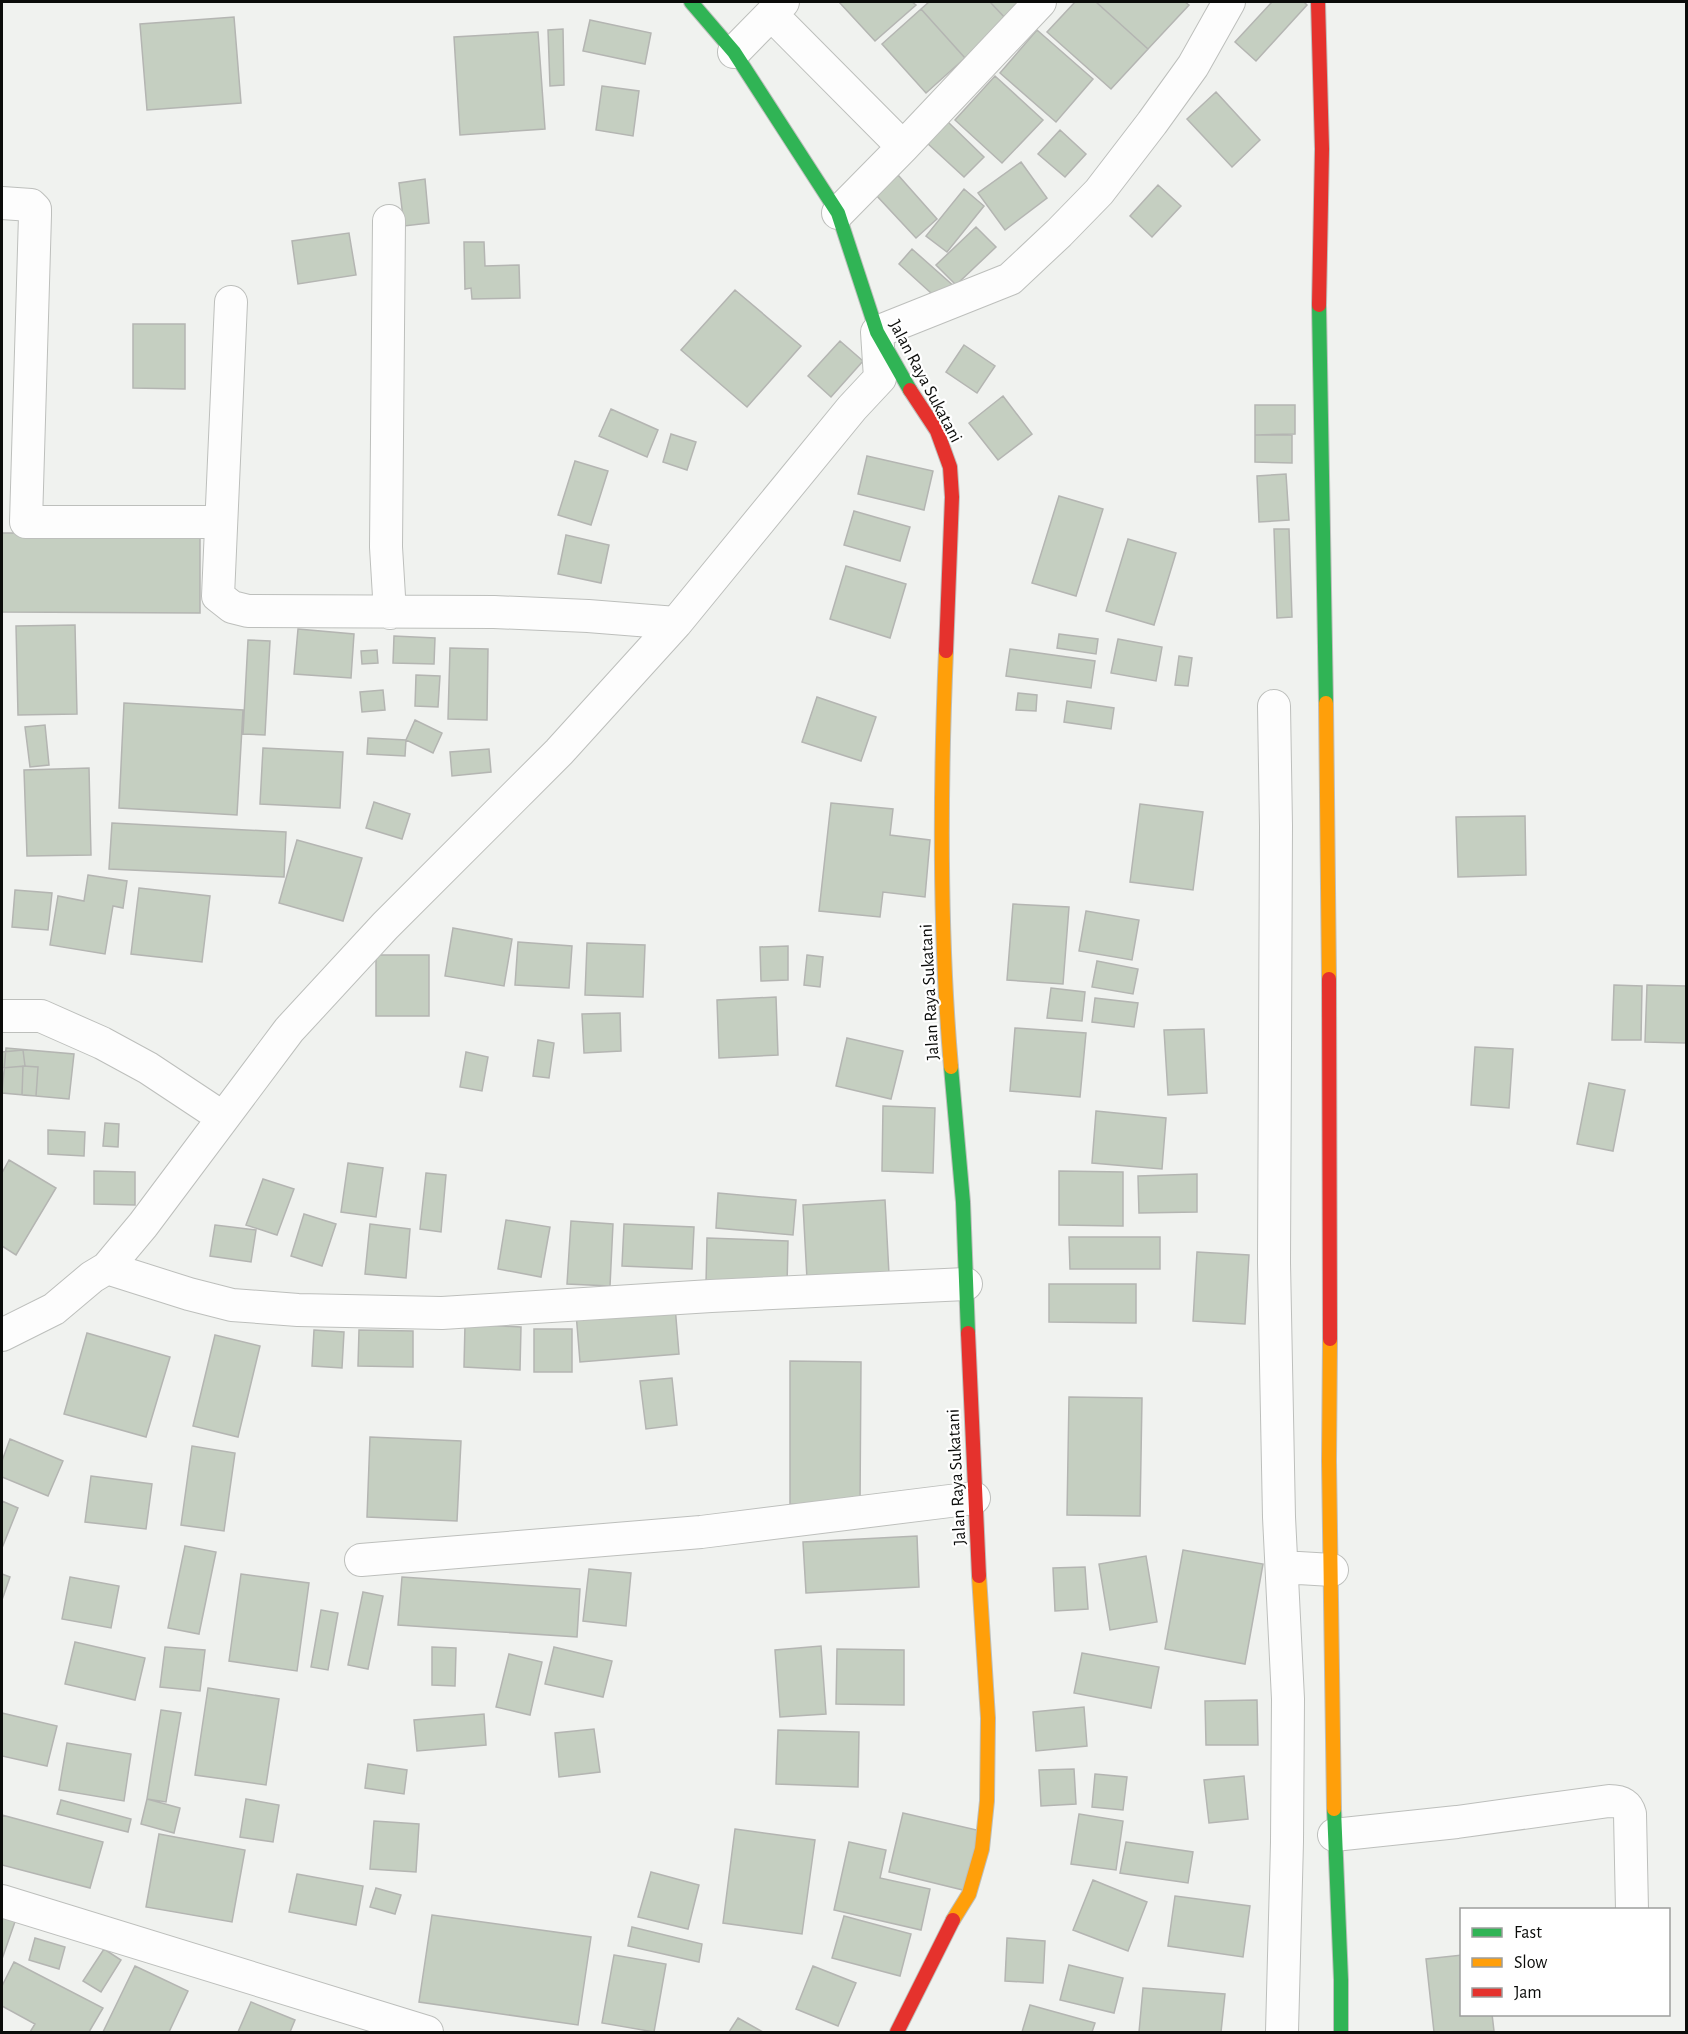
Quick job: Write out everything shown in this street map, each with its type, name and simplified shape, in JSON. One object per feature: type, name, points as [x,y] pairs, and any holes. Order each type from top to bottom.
[{"type":"street","name":"Jalan Raya Sukatani","points":[[691,2],[734,52],[838,213],[877,332],[937,431],[950,467],[952,497],[943,719],[942,900],[949,1040],[963,1202],[974,1498],[988,1718],[987,1801],[982,1849],[969,1894],[953,1920],[897,2032]]},
{"type":"street","points":[[838,213],[1040,2]]},
{"type":"street","points":[[2,1335],[54,1310],[92,1277],[107,1268],[143,1225],[289,1030],[385,926],[559,752],[676,623],[852,408],[880,378],[877,332],[1010,279],[1099,192],[1193,66],[1229,2]]},
{"type":"street","points":[[1318,2],[1322,149],[1319,290],[1328,793],[1329,1461],[1334,1835],[1341,2032]]},
{"type":"street","points":[[734,52],[777,8],[903,147]]},
{"type":"street","points":[[2,203],[31,205],[35,209],[14,522],[221,522]]},
{"type":"street","points":[[389,221],[386,548],[390,613]]},
{"type":"street","points":[[231,302],[218,596],[232,606],[248,611],[494,612],[676,623]]},
{"type":"street","points":[[1274,706],[1276,826],[1274,1263],[1288,1699],[1282,2032]]},
{"type":"street","points":[[2,1016],[41,1016],[102,1043],[148,1068],[222,1117]]},
{"type":"street","points":[[107,1268],[232,1305],[298,1310],[430,1313],[966,1284]]},
{"type":"street","points":[[361,1560],[700,1532],[974,1498]]},
{"type":"street","points":[[1282,1567],[1332,1570]]},
{"type":"street","points":[[1334,1835],[1617,1801],[1628,1807],[1630,1814],[1632,1908]]},
{"type":"street","points":[[2,1900],[428,2032]]},
{"type":"building","points":[[839,2],[912,2],[916,5],[875,41]]},
{"type":"building","points":[[929,2],[990,2],[1007,20],[965,58],[921,9]]},
{"type":"building","points":[[990,2],[1028,2],[1007,20]]},
{"type":"building","points":[[1075,2],[1096,2],[1148,49],[1111,89],[1047,32]]},
{"type":"building","points":[[1096,2],[1185,2],[1189,5],[1148,49]]},
{"type":"building","points":[[1272,2],[1304,2],[1307,5],[1256,61],[1235,42]]},
{"type":"building","points":[[921,9],[965,58],[926,93],[882,44]]},
{"type":"building","points":[[234,17],[241,103],[147,110],[140,24]]},
{"type":"building","points":[[590,20],[651,33],[645,64],[583,51]]},
{"type":"building","points":[[563,29],[564,85],[550,86],[548,30]]},
{"type":"building","points":[[1037,30],[1093,79],[1056,122],[1000,73]]},
{"type":"building","points":[[538,32],[545,129],[460,135],[454,37]]},
{"type":"building","points":[[995,76],[1043,120],[1002,163],[955,120]]},
{"type":"building","points":[[602,86],[639,91],[633,136],[596,130]]},
{"type":"building","points":[[1216,92],[1260,140],[1232,167],[1187,119]]},
{"type":"building","points":[[947,121],[984,157],[964,177],[926,142]]},
{"type":"building","points":[[1060,130],[1086,154],[1065,177],[1038,154]]},
{"type":"building","points":[[1021,162],[1047,198],[1005,230],[978,193]]},
{"type":"building","points":[[898,175],[937,219],[916,238],[876,195]]},
{"type":"building","points":[[425,179],[429,223],[404,226],[399,183]]},
{"type":"building","points":[[1158,185],[1181,206],[1152,237],[1130,216]]},
{"type":"building","points":[[964,189],[984,206],[947,252],[926,236]]},
{"type":"building","points":[[976,227],[996,247],[956,285],[936,265]]},
{"type":"building","points":[[349,233],[356,275],[298,284],[292,241]]},
{"type":"building","points":[[464,242],[484,242],[485,266],[519,265],[520,298],[472,299],[471,288],[465,289]]},
{"type":"building","points":[[912,249],[956,288],[942,303],[899,264]]},
{"type":"building","points":[[735,290],[801,346],[747,407],[681,350]]},
{"type":"building","points":[[133,324],[185,324],[185,389],[133,388]]},
{"type":"building","points":[[840,341],[863,361],[831,397],[808,376]]},
{"type":"building","points":[[964,345],[995,366],[977,393],[946,372]]},
{"type":"building","points":[[1003,396],[1032,434],[998,460],[969,423]]},
{"type":"building","points":[[1255,405],[1295,405],[1295,434],[1255,435]]},
{"type":"building","points":[[611,409],[658,430],[647,457],[599,436]]},
{"type":"building","points":[[671,434],[696,442],[687,470],[663,462]]},
{"type":"building","points":[[1255,435],[1292,435],[1292,463],[1255,462]]},
{"type":"building","points":[[867,456],[933,471],[924,510],[858,494]]},
{"type":"building","points":[[575,461],[608,471],[591,525],[558,515]]},
{"type":"building","points":[[1286,474],[1289,520],[1259,522],[1257,476]]},
{"type":"building","points":[[1059,496],[1103,509],[1076,596],[1032,583]]},
{"type":"building","points":[[854,511],[910,527],[900,561],[844,545]]},
{"type":"building","points":[[1274,529],[1289,529],[1292,617],[1277,618]]},
{"type":"building","points":[[2,533],[200,533],[200,613],[2,612]]},
{"type":"building","points":[[566,535],[609,545],[601,583],[558,574]]},
{"type":"building","points":[[1128,539],[1176,553],[1154,625],[1106,611]]},
{"type":"building","points":[[846,566],[906,584],[890,638],[830,619]]},
{"type":"building","points":[[75,625],[77,714],[18,715],[16,626]]},
{"type":"building","points":[[298,629],[354,634],[351,678],[294,674]]},
{"type":"building","points":[[1059,634],[1098,639],[1096,654],[1057,648]]},
{"type":"building","points":[[394,636],[435,638],[434,664],[393,663]]},
{"type":"building","points":[[1118,639],[1162,647],[1156,681],[1111,673]]},
{"type":"building","points":[[248,640],[270,641],[265,735],[243,734]]},
{"type":"building","points":[[450,648],[488,649],[487,720],[448,719]]},
{"type":"building","points":[[1010,649],[1095,661],[1091,688],[1006,676]]},
{"type":"building","points":[[377,650],[378,663],[362,664],[361,651]]},
{"type":"building","points":[[1179,656],[1192,658],[1188,686],[1175,685]]},
{"type":"building","points":[[416,675],[440,676],[438,707],[415,706]]},
{"type":"building","points":[[383,690],[385,710],[362,712],[360,692]]},
{"type":"building","points":[[1018,693],[1037,695],[1036,711],[1016,710]]},
{"type":"building","points":[[817,697],[876,717],[861,761],[802,742]]},
{"type":"building","points":[[1067,701],[1114,708],[1111,729],[1064,722]]},
{"type":"building","points":[[124,703],[243,710],[237,815],[119,808]]},
{"type":"building","points":[[415,720],[442,733],[433,753],[406,740]]},
{"type":"building","points":[[45,725],[49,765],[30,767],[25,727]]},
{"type":"building","points":[[368,738],[406,740],[405,756],[367,754]]},
{"type":"building","points":[[263,748],[343,752],[340,808],[260,804]]},
{"type":"building","points":[[489,749],[491,772],[452,776],[450,752]]},
{"type":"building","points":[[89,768],[91,855],[27,856],[24,770]]},
{"type":"building","points":[[374,802],[410,814],[402,839],[366,828]]},
{"type":"building","points":[[831,803],[893,809],[890,835],[930,840],[925,897],[883,892],[880,917],[819,911]]},
{"type":"building","points":[[1140,804],[1203,812],[1193,890],[1130,882]]},
{"type":"building","points":[[1525,816],[1526,875],[1458,877],[1456,817]]},
{"type":"building","points":[[112,823],[286,832],[284,877],[109,869]]},
{"type":"building","points":[[297,840],[362,858],[343,921],[279,903]]},
{"type":"building","points":[[88,875],[127,881],[123,908],[113,906],[105,954],[50,945],[58,896],[84,901]]},
{"type":"building","points":[[139,888],[210,896],[202,962],[131,954]]},
{"type":"building","points":[[15,890],[52,893],[48,930],[12,927]]},
{"type":"building","points":[[1013,904],[1069,907],[1063,984],[1007,980]]},
{"type":"building","points":[[1086,911],[1139,920],[1132,960],[1079,951]]},
{"type":"building","points":[[453,928],[512,939],[504,986],[445,976]]},
{"type":"building","points":[[518,942],[572,946],[569,988],[515,985]]},
{"type":"building","points":[[587,943],[645,945],[643,997],[585,995]]},
{"type":"building","points":[[788,946],[788,980],[761,981],[760,947]]},
{"type":"building","points":[[376,955],[429,955],[429,1016],[376,1016]]},
{"type":"building","points":[[807,955],[823,957],[820,987],[804,985]]},
{"type":"building","points":[[1097,961],[1138,969],[1133,994],[1092,987]]},
{"type":"building","points":[[1614,985],[1642,986],[1641,1040],[1612,1040]]},
{"type":"building","points":[[1647,985],[1686,986],[1686,1043],[1645,1042]]},
{"type":"building","points":[[1051,988],[1085,992],[1082,1021],[1047,1018]]},
{"type":"building","points":[[776,997],[778,1055],[719,1058],[717,1000]]},
{"type":"building","points":[[1095,998],[1138,1003],[1134,1027],[1092,1022]]},
{"type":"building","points":[[620,1013],[621,1051],[584,1053],[582,1014]]},
{"type":"building","points":[[1015,1028],[1086,1033],[1080,1097],[1010,1091]]},
{"type":"building","points":[[1204,1029],[1207,1093],[1168,1095],[1164,1030]]},
{"type":"building","points":[[847,1038],[903,1051],[891,1099],[836,1086]]},
{"type":"building","points":[[538,1040],[554,1043],[549,1078],[533,1076]]},
{"type":"building","points":[[1475,1047],[1513,1049],[1509,1108],[1471,1105]]},
{"type":"building","points":[[6,1048],[74,1054],[69,1099],[2,1093]]},
{"type":"building","points":[[23,1050],[25,1066],[2,1068],[2,1052]]},
{"type":"building","points":[[466,1052],[488,1057],[482,1091],[460,1087]]},
{"type":"building","points":[[23,1066],[38,1067],[36,1096],[22,1095]]},
{"type":"building","points":[[1589,1083],[1625,1090],[1613,1151],[1577,1144]]},
{"type":"building","points":[[883,1106],[935,1108],[933,1173],[882,1171]]},
{"type":"building","points":[[1096,1111],[1166,1118],[1162,1169],[1092,1163]]},
{"type":"building","points":[[105,1123],[119,1124],[118,1147],[103,1146]]},
{"type":"building","points":[[48,1130],[85,1132],[84,1156],[48,1154]]},
{"type":"building","points":[[9,1160],[56,1188],[16,1255],[2,1246],[2,1173]]},
{"type":"building","points":[[348,1163],[383,1168],[376,1217],[341,1212]]},
{"type":"building","points":[[94,1171],[135,1172],[135,1205],[94,1204]]},
{"type":"building","points":[[1059,1171],[1123,1172],[1123,1226],[1059,1225]]},
{"type":"building","points":[[426,1173],[446,1175],[441,1232],[420,1229]]},
{"type":"building","points":[[1197,1174],[1197,1212],[1139,1213],[1138,1176]]},
{"type":"building","points":[[263,1179],[294,1189],[277,1235],[246,1225]]},
{"type":"building","points":[[718,1193],[796,1200],[793,1235],[716,1228]]},
{"type":"building","points":[[885,1200],[889,1274],[807,1279],[803,1205]]},
{"type":"building","points":[[304,1214],[336,1224],[322,1266],[291,1256]]},
{"type":"building","points":[[506,1220],[550,1227],[541,1277],[498,1269]]},
{"type":"building","points":[[571,1221],[613,1224],[610,1286],[567,1284]]},
{"type":"building","points":[[370,1224],[410,1229],[406,1278],[365,1274]]},
{"type":"building","points":[[624,1224],[694,1227],[692,1269],[622,1266]]},
{"type":"building","points":[[215,1225],[256,1230],[251,1262],[210,1256]]},
{"type":"building","points":[[1069,1237],[1160,1237],[1160,1269],[1070,1269]]},
{"type":"building","points":[[707,1238],[788,1241],[787,1286],[706,1284]]},
{"type":"building","points":[[1197,1252],[1249,1255],[1245,1324],[1193,1321]]},
{"type":"building","points":[[1049,1284],[1136,1284],[1136,1323],[1049,1322]]},
{"type":"building","points":[[675,1306],[679,1354],[580,1362],[576,1313]]},
{"type":"building","points":[[465,1324],[521,1327],[520,1370],[464,1367]]},
{"type":"building","points":[[534,1329],[572,1329],[572,1372],[534,1372]]},
{"type":"building","points":[[314,1330],[344,1332],[342,1368],[312,1366]]},
{"type":"building","points":[[359,1330],[413,1331],[413,1367],[358,1366]]},
{"type":"building","points":[[87,1333],[170,1357],[146,1437],[64,1414]]},
{"type":"building","points":[[215,1335],[260,1346],[238,1437],[193,1426]]},
{"type":"building","points":[[790,1361],[861,1362],[860,1505],[790,1504]]},
{"type":"building","points":[[672,1378],[677,1425],[646,1429],[640,1381]]},
{"type":"building","points":[[1069,1397],[1142,1398],[1140,1516],[1067,1515]]},
{"type":"building","points":[[370,1437],[461,1441],[457,1521],[367,1517]]},
{"type":"building","points":[[10,1439],[63,1461],[48,1496],[2,1477],[2,1461]]},
{"type":"building","points":[[192,1446],[235,1453],[224,1531],[181,1525]]},
{"type":"building","points":[[91,1476],[152,1484],[146,1529],[85,1522]]},
{"type":"building","points":[[2,1501],[18,1508],[2,1548]]},
{"type":"building","points":[[917,1536],[919,1587],[806,1593],[803,1542]]},
{"type":"building","points":[[185,1546],[216,1552],[199,1634],[168,1628]]},
{"type":"building","points":[[1183,1550],[1263,1564],[1245,1664],[1165,1649]]},
{"type":"building","points":[[1146,1556],[1157,1622],[1110,1630],[1099,1564]]},
{"type":"building","points":[[1085,1567],[1088,1609],[1055,1611],[1053,1568]]},
{"type":"building","points":[[589,1569],[631,1573],[626,1626],[583,1621]]},
{"type":"building","points":[[2,1574],[10,1577],[2,1600]]},
{"type":"building","points":[[241,1574],[309,1583],[297,1671],[229,1661]]},
{"type":"building","points":[[70,1577],[119,1586],[111,1628],[62,1619]]},
{"type":"building","points":[[402,1577],[580,1589],[577,1637],[398,1625]]},
{"type":"building","points":[[363,1592],[383,1596],[368,1669],[348,1665]]},
{"type":"building","points":[[321,1610],[338,1613],[328,1670],[311,1667]]},
{"type":"building","points":[[75,1642],[145,1658],[135,1700],[65,1684]]},
{"type":"building","points":[[821,1646],[826,1714],[780,1717],[775,1650]]},
{"type":"building","points":[[165,1647],[205,1650],[200,1691],[160,1687]]},
{"type":"building","points":[[432,1647],[456,1648],[455,1686],[432,1685]]},
{"type":"building","points":[[554,1647],[612,1661],[603,1697],[545,1684]]},
{"type":"building","points":[[837,1649],[904,1650],[904,1705],[836,1704]]},
{"type":"building","points":[[1082,1653],[1159,1667],[1151,1708],[1074,1693]]},
{"type":"building","points":[[509,1654],[542,1662],[530,1715],[496,1707]]},
{"type":"building","points":[[208,1688],[279,1699],[266,1785],[195,1775]]},
{"type":"building","points":[[1257,1700],[1258,1745],[1206,1745],[1205,1701]]},
{"type":"building","points":[[1084,1707],[1087,1746],[1036,1751],[1033,1712]]},
{"type":"building","points":[[161,1710],[181,1713],[166,1802],[147,1799]]},
{"type":"building","points":[[2,1713],[57,1726],[47,1766],[2,1756]]},
{"type":"building","points":[[484,1714],[486,1745],[417,1751],[414,1720]]},
{"type":"building","points":[[594,1729],[600,1772],[559,1777],[555,1733]]},
{"type":"building","points":[[778,1730],[859,1732],[858,1787],[776,1784]]},
{"type":"building","points":[[67,1743],[131,1754],[124,1801],[59,1790]]},
{"type":"building","points":[[368,1764],[407,1770],[404,1794],[365,1788]]},
{"type":"building","points":[[1074,1769],[1076,1804],[1041,1806],[1039,1770]]},
{"type":"building","points":[[1095,1774],[1127,1777],[1123,1810],[1092,1807]]},
{"type":"building","points":[[1244,1776],[1248,1819],[1209,1823],[1204,1780]]},
{"type":"building","points":[[147,1799],[180,1808],[174,1833],[141,1824]]},
{"type":"building","points":[[246,1799],[279,1805],[273,1842],[240,1837]]},
{"type":"building","points":[[61,1800],[131,1819],[128,1832],[57,1814]]},
{"type":"building","points":[[903,1813],[981,1831],[967,1891],[889,1872]]},
{"type":"building","points":[[1079,1814],[1123,1821],[1116,1870],[1071,1864]]},
{"type":"building","points":[[2,1815],[103,1842],[90,1888],[2,1865]]},
{"type":"building","points":[[374,1821],[419,1824],[416,1872],[370,1869]]},
{"type":"building","points":[[735,1829],[815,1840],[802,1934],[723,1923]]},
{"type":"building","points":[[159,1834],[245,1850],[232,1922],[146,1907]]},
{"type":"building","points":[[849,1842],[886,1850],[880,1878],[930,1889],[921,1930],[834,1910]]},
{"type":"building","points":[[1126,1842],[1193,1852],[1188,1883],[1120,1873]]},
{"type":"building","points":[[651,1872],[699,1885],[688,1929],[638,1917]]},
{"type":"building","points":[[297,1874],[363,1886],[356,1925],[289,1912]]},
{"type":"building","points":[[1093,1880],[1147,1902],[1128,1951],[1073,1930]]},
{"type":"building","points":[[376,1888],[401,1895],[395,1914],[370,1907]]},
{"type":"building","points":[[1175,1896],[1250,1906],[1243,1957],[1168,1946]]},
{"type":"building","points":[[2,1911],[17,1916],[2,1959]]},
{"type":"building","points":[[432,1915],[591,1937],[578,2025],[419,2002]]},
{"type":"building","points":[[844,1916],[911,1934],[900,1976],[832,1958]]},
{"type":"building","points":[[632,1927],[702,1944],[699,1962],[628,1946]]},
{"type":"building","points":[[35,1938],[65,1947],[59,1969],[29,1960]]},
{"type":"building","points":[[1007,1938],[1045,1941],[1043,1983],[1005,1981]]},
{"type":"building","points":[[104,1949],[121,1960],[101,1992],[83,1981]]},
{"type":"building","points":[[614,1955],[666,1964],[654,2032],[602,2023]]},
{"type":"building","points":[[1460,1955],[1460,2016],[1492,2016],[1494,2031],[1434,2032],[1426,1959]]},
{"type":"building","points":[[14,1962],[103,2008],[89,2032],[30,2032],[35,2024],[2,2006],[2,1986]]},
{"type":"building","points":[[1069,1965],[1123,1978],[1114,2013],[1060,2000]]},
{"type":"building","points":[[135,1966],[188,1991],[169,2032],[103,2032]]},
{"type":"building","points":[[813,1966],[856,1983],[838,2026],[796,2009]]},
{"type":"building","points":[[1143,1988],[1225,1994],[1221,2032],[1139,2032]]},
{"type":"building","points":[[251,2002],[295,2020],[290,2032],[238,2032]]},
{"type":"building","points":[[1030,2005],[1095,2023],[1092,2032],[1022,2032]]},
{"type":"building","points":[[738,2018],[763,2032],[729,2032]]},
{"type":"traffic: fast","points":[[691,2],[734,52],[838,213],[877,332],[910,390]]},
{"type":"traffic: fast","points":[[1319,305],[1326,703]]},
{"type":"traffic: fast","points":[[951,1067],[963,1202],[968,1333]]},
{"type":"traffic: fast","points":[[1334,1809],[1341,2032]]},
{"type":"traffic: slow","points":[[946,651],[942,859],[944,963],[951,1067]]},
{"type":"traffic: slow","points":[[1326,703],[1329,979]]},
{"type":"traffic: slow","points":[[1330,1339],[1329,1461],[1334,1809]]},
{"type":"traffic: slow","points":[[953,1920],[969,1894],[982,1849],[987,1801],[988,1718],[979,1576]]},
{"type":"traffic: jam","points":[[1318,2],[1322,149],[1319,305]]},
{"type":"traffic: jam","points":[[910,390],[937,431],[950,467],[952,497],[946,651]]},
{"type":"traffic: jam","points":[[1329,979],[1330,1339]]},
{"type":"traffic: jam","points":[[968,1333],[979,1576]]},
{"type":"traffic: jam","points":[[897,2032],[953,1920]]}]
